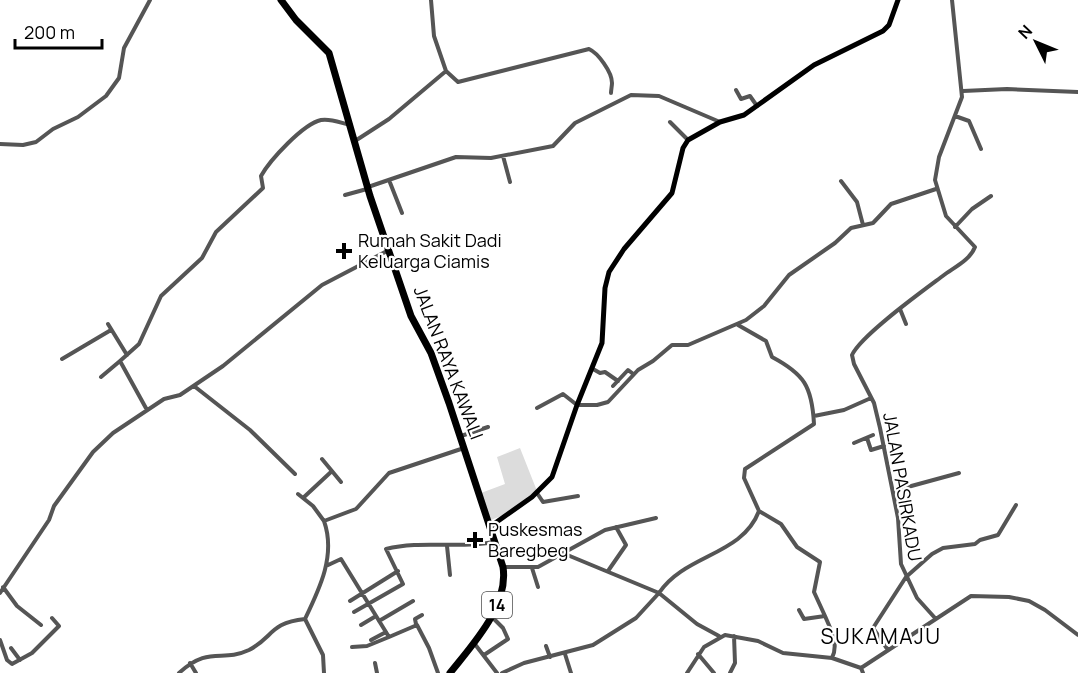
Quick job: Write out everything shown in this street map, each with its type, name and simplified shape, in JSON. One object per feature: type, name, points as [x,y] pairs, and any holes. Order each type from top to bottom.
[{"type":"highway","name":"JALAN RAYA KAWALI","points":[[281,0],[296,20],[329,53],[368,188],[411,316],[431,353],[461,436],[503,567],[502,591],[491,616],[450,673]]},
{"type":"main road","points":[[491,526],[537,493],[552,477],[577,405],[594,369],[602,342],[605,288],[609,272],[624,249],[672,193],[682,148],[688,140],[720,122],[732,120],[758,107],[814,65],[883,31],[889,25],[898,0]]},
{"type":"street","points":[[0,144],[23,145],[36,142],[53,129],[78,117],[106,96],[118,78],[128,40],[150,0]]},
{"type":"street","points":[[431,0],[434,36],[446,71],[458,82],[589,48],[594,51],[610,74],[611,93]]},
{"type":"street","name":"JALAN PASIRKADU","points":[[935,618],[917,598],[900,564],[893,491],[884,446],[872,398],[854,364],[852,355],[859,345],[900,309],[974,251],[974,244],[946,216],[936,189],[936,168],[963,91],[952,0]]},
{"type":"street","points":[[355,141],[389,119],[446,71]]},
{"type":"street","points":[[963,91],[1018,89],[1078,92]]},
{"type":"street","points":[[736,90],[741,99],[750,96],[758,107]]},
{"type":"street","points":[[345,195],[456,157],[491,159],[555,145],[575,123],[631,94],[659,96],[720,122]]},
{"type":"street","points":[[955,116],[969,121],[981,149]]},
{"type":"street","points":[[101,377],[139,344],[162,296],[202,258],[216,232],[264,189],[261,176],[286,146],[319,121],[328,120],[351,125]]},
{"type":"street","points":[[670,122],[688,140]]},
{"type":"street","points":[[503,156],[510,182]]},
{"type":"street","points":[[389,180],[402,213]]},
{"type":"street","points":[[841,181],[857,202],[863,225]]},
{"type":"street","points":[[537,408],[563,394],[577,405],[597,405],[608,402],[638,370],[653,362],[672,345],[688,345],[737,324],[764,306],[789,275],[835,243],[851,228],[873,223],[891,204],[936,189]]},
{"type":"street","points":[[955,227],[972,208],[992,196]]},
{"type":"street","points":[[41,625],[1,590],[43,529],[54,506],[93,452],[113,433],[147,410],[164,399],[176,397],[194,386],[322,285],[390,249]]},
{"type":"street","points":[[900,309],[906,324]]},
{"type":"street","points":[[108,324],[127,355]]},
{"type":"street","points":[[737,324],[766,341],[772,357],[787,363],[797,372],[807,388],[814,424],[809,430],[745,469],[744,478],[759,511],[782,524],[797,547],[820,562],[813,592],[835,641],[836,650],[832,658]]},
{"type":"street","points":[[62,359],[111,330]]},
{"type":"street","points":[[120,361],[147,410]]},
{"type":"street","points":[[594,369],[600,373],[605,372],[618,381]]},
{"type":"street","points":[[613,386],[628,370],[632,373]]},
{"type":"street","points":[[194,386],[250,430],[295,474]]},
{"type":"street","points":[[814,416],[844,410],[872,398]]},
{"type":"street","points":[[461,436],[488,427]]},
{"type":"street","points":[[855,443],[873,435]]},
{"type":"street","points":[[867,438],[871,450],[884,446]]},
{"type":"street","points":[[324,521],[356,509],[389,473],[464,448]]},
{"type":"street","points":[[322,459],[341,482]]},
{"type":"street","points":[[303,498],[332,471]]},
{"type":"street","points":[[893,491],[959,473]]},
{"type":"street","points":[[537,493],[543,502],[578,496]]},
{"type":"street","points":[[298,494],[324,521],[330,542],[326,566],[305,619],[322,655],[324,673]]},
{"type":"street","points":[[888,650],[873,628],[906,577],[938,550],[975,544],[980,540],[998,535],[1016,506]]},
{"type":"street","points":[[502,673],[524,663],[592,645],[630,622],[643,613],[671,579],[694,563],[736,542],[746,532],[759,511]]},
{"type":"street","points":[[503,567],[532,568],[565,554],[616,526],[656,518]]},
{"type":"street","points":[[608,571],[626,545],[616,526]]},
{"type":"street","points":[[354,612],[403,585],[386,549],[408,544],[447,546],[494,542]]},
{"type":"street","points":[[447,546],[446,569],[450,575]]},
{"type":"street","points":[[565,554],[659,593],[697,624],[719,636],[734,636],[758,641],[783,653],[832,658],[862,671],[888,650],[967,597],[1009,597],[1037,605],[1078,635]]},
{"type":"street","points":[[326,566],[340,558],[389,637]]},
{"type":"street","points":[[532,568],[537,587]]},
{"type":"street","points":[[350,601],[398,571]]},
{"type":"street","points":[[379,621],[413,602]]},
{"type":"street","points":[[799,610],[804,619],[825,616]]},
{"type":"street","points":[[422,615],[415,620],[416,624],[429,648],[438,673]]},
{"type":"street","points":[[361,625],[376,616]]},
{"type":"street","points":[[484,655],[508,639],[503,628],[491,616]]},
{"type":"street","points":[[0,640],[10,663],[20,660],[34,651],[59,626],[52,618]]},
{"type":"street","points":[[179,673],[189,663],[202,657],[244,652],[254,647],[276,627],[305,619]]},
{"type":"street","points":[[352,647],[367,646],[416,624]]},
{"type":"street","points":[[371,640],[386,632]]},
{"type":"street","points":[[687,673],[698,654],[719,636]]},
{"type":"street","points":[[730,673],[735,663],[734,636]]},
{"type":"street","points":[[473,643],[497,673]]},
{"type":"street","points":[[546,646],[550,657]]},
{"type":"street","points":[[10,648],[20,660]]},
{"type":"street","points":[[565,654],[571,673]]},
{"type":"street","points":[[698,654],[714,673]]},
{"type":"street","points":[[189,663],[196,673]]},
{"type":"street","points":[[375,663],[377,673]]},
{"type":"shaded area","points":[[520,448],[537,491],[506,514],[491,520],[481,493],[505,484],[497,457]]},
{"type":"place","name":"Rumah Sakit Dadi Keluarga Ciamis","points":[[344,251]]},
{"type":"place","name":"Puskesmas Baregbeg","points":[[475,540]]},
{"type":"district","name":"SUKAMAJU","points":[[881,637]]}]
